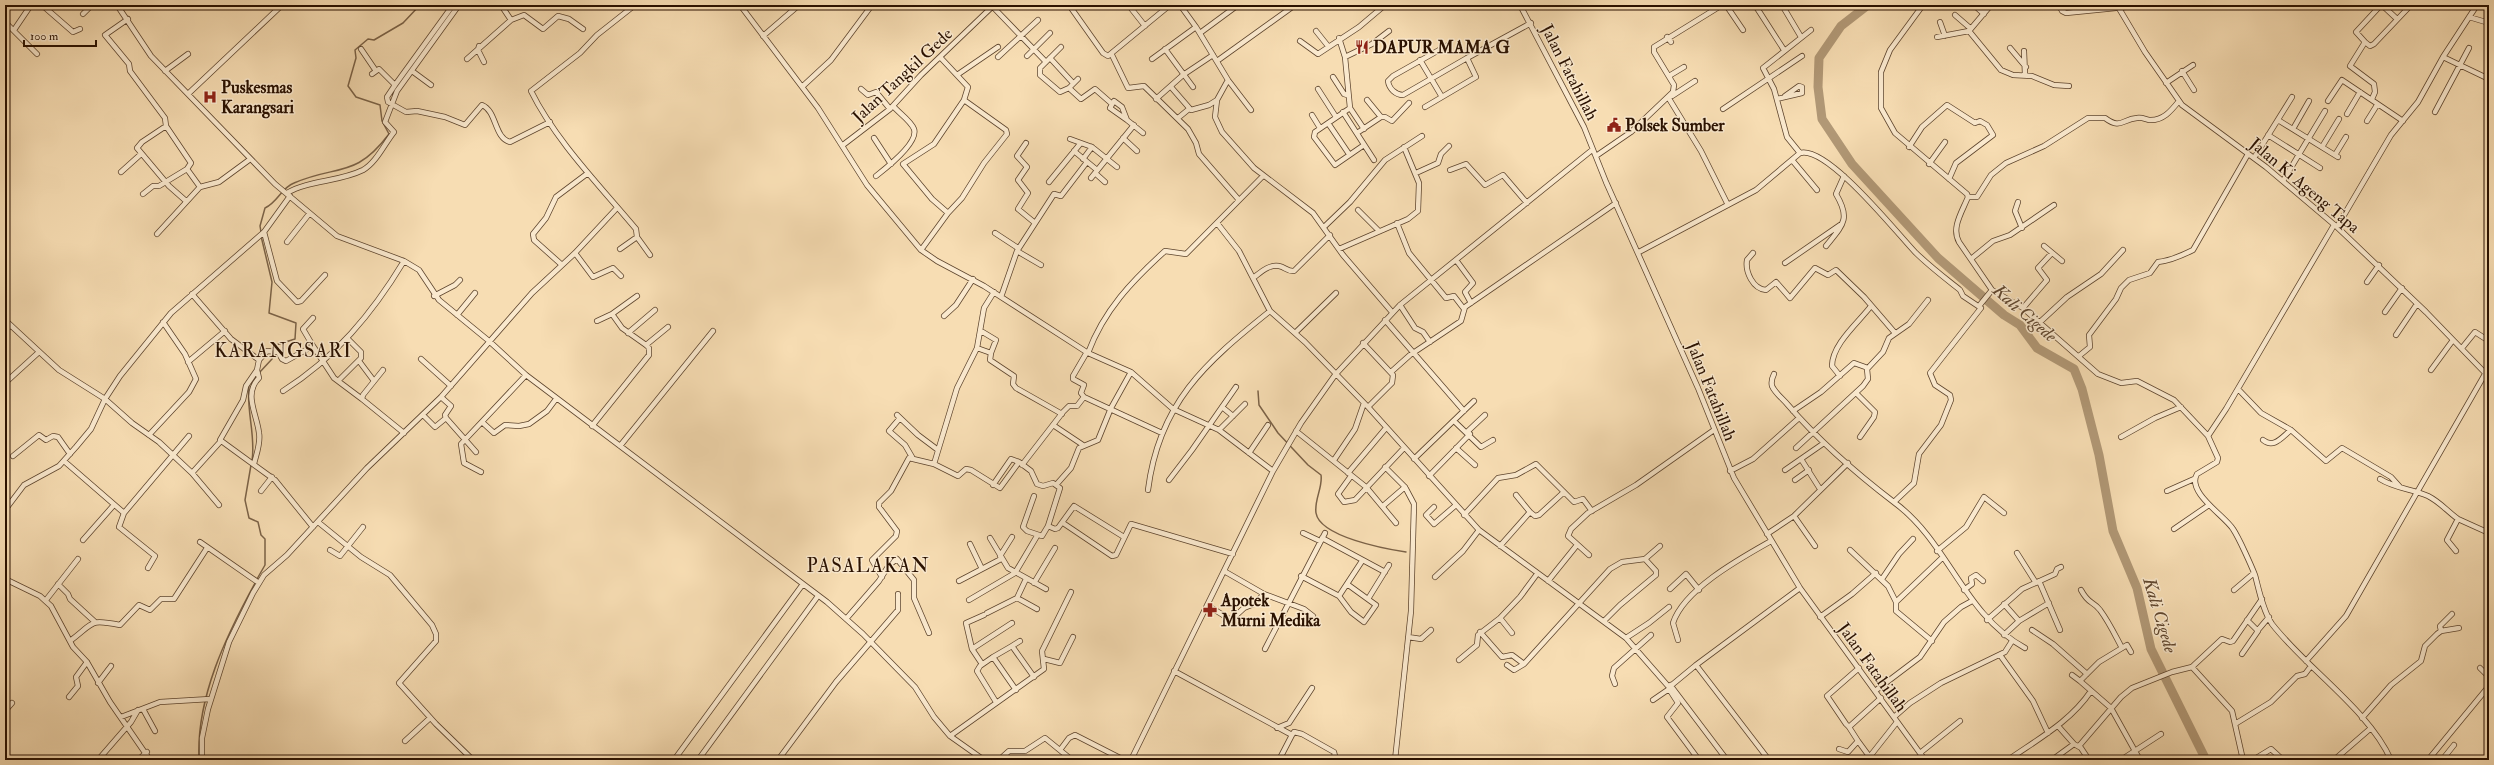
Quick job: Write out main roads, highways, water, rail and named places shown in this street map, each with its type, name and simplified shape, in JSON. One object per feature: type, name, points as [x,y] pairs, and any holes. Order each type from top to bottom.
[{"type":"waterway","points":[[261,232],[260,226],[265,208],[286,188],[309,177],[356,164],[366,158],[389,134],[382,121],[380,105],[356,97],[348,86],[356,58],[355,50],[368,39],[374,40],[403,23],[420,5]]},
{"type":"waterway","name":"Kali Cigede","points":[[1868,5],[1841,26],[1819,58],[1818,87],[1822,119],[1852,164],[1938,258],[2004,315],[2020,325],[2037,348],[2074,369],[2082,389],[2099,455],[2113,531],[2137,588],[2151,649],[2206,760]]},
{"type":"waterway","points":[[259,373],[272,359],[276,345],[295,339],[296,323],[269,313],[272,282],[261,236]]},
{"type":"waterway","points":[[249,385],[248,395],[253,442],[252,461]]},
{"type":"waterway","points":[[1258,391],[1259,405],[1278,433],[1308,465],[1321,475],[1321,484],[1316,508],[1316,513],[1320,521],[1329,529],[1341,535],[1370,545],[1406,552]]},
{"type":"waterway","points":[[251,465],[245,500],[249,518],[258,522],[261,535],[265,539],[265,565],[257,579]]},
{"type":"waterway","points":[[199,760],[199,737],[202,714],[215,668],[234,624],[255,583]]},
{"type":"place","name":"DAPUR MAMA G","points":[[1362,47]]},
{"type":"place","name":"Puskesmas Karangsari","points":[[210,97]]},
{"type":"place","name":"Polsek Sumber","points":[[1614,125]]},
{"type":"place","name":"Apotek Murni Medika","points":[[1210,610]]},
{"type":"district","name":"KARANGSARI","points":[[283,350]]},
{"type":"district","name":"PASALAKAN","points":[[868,565]]}]
